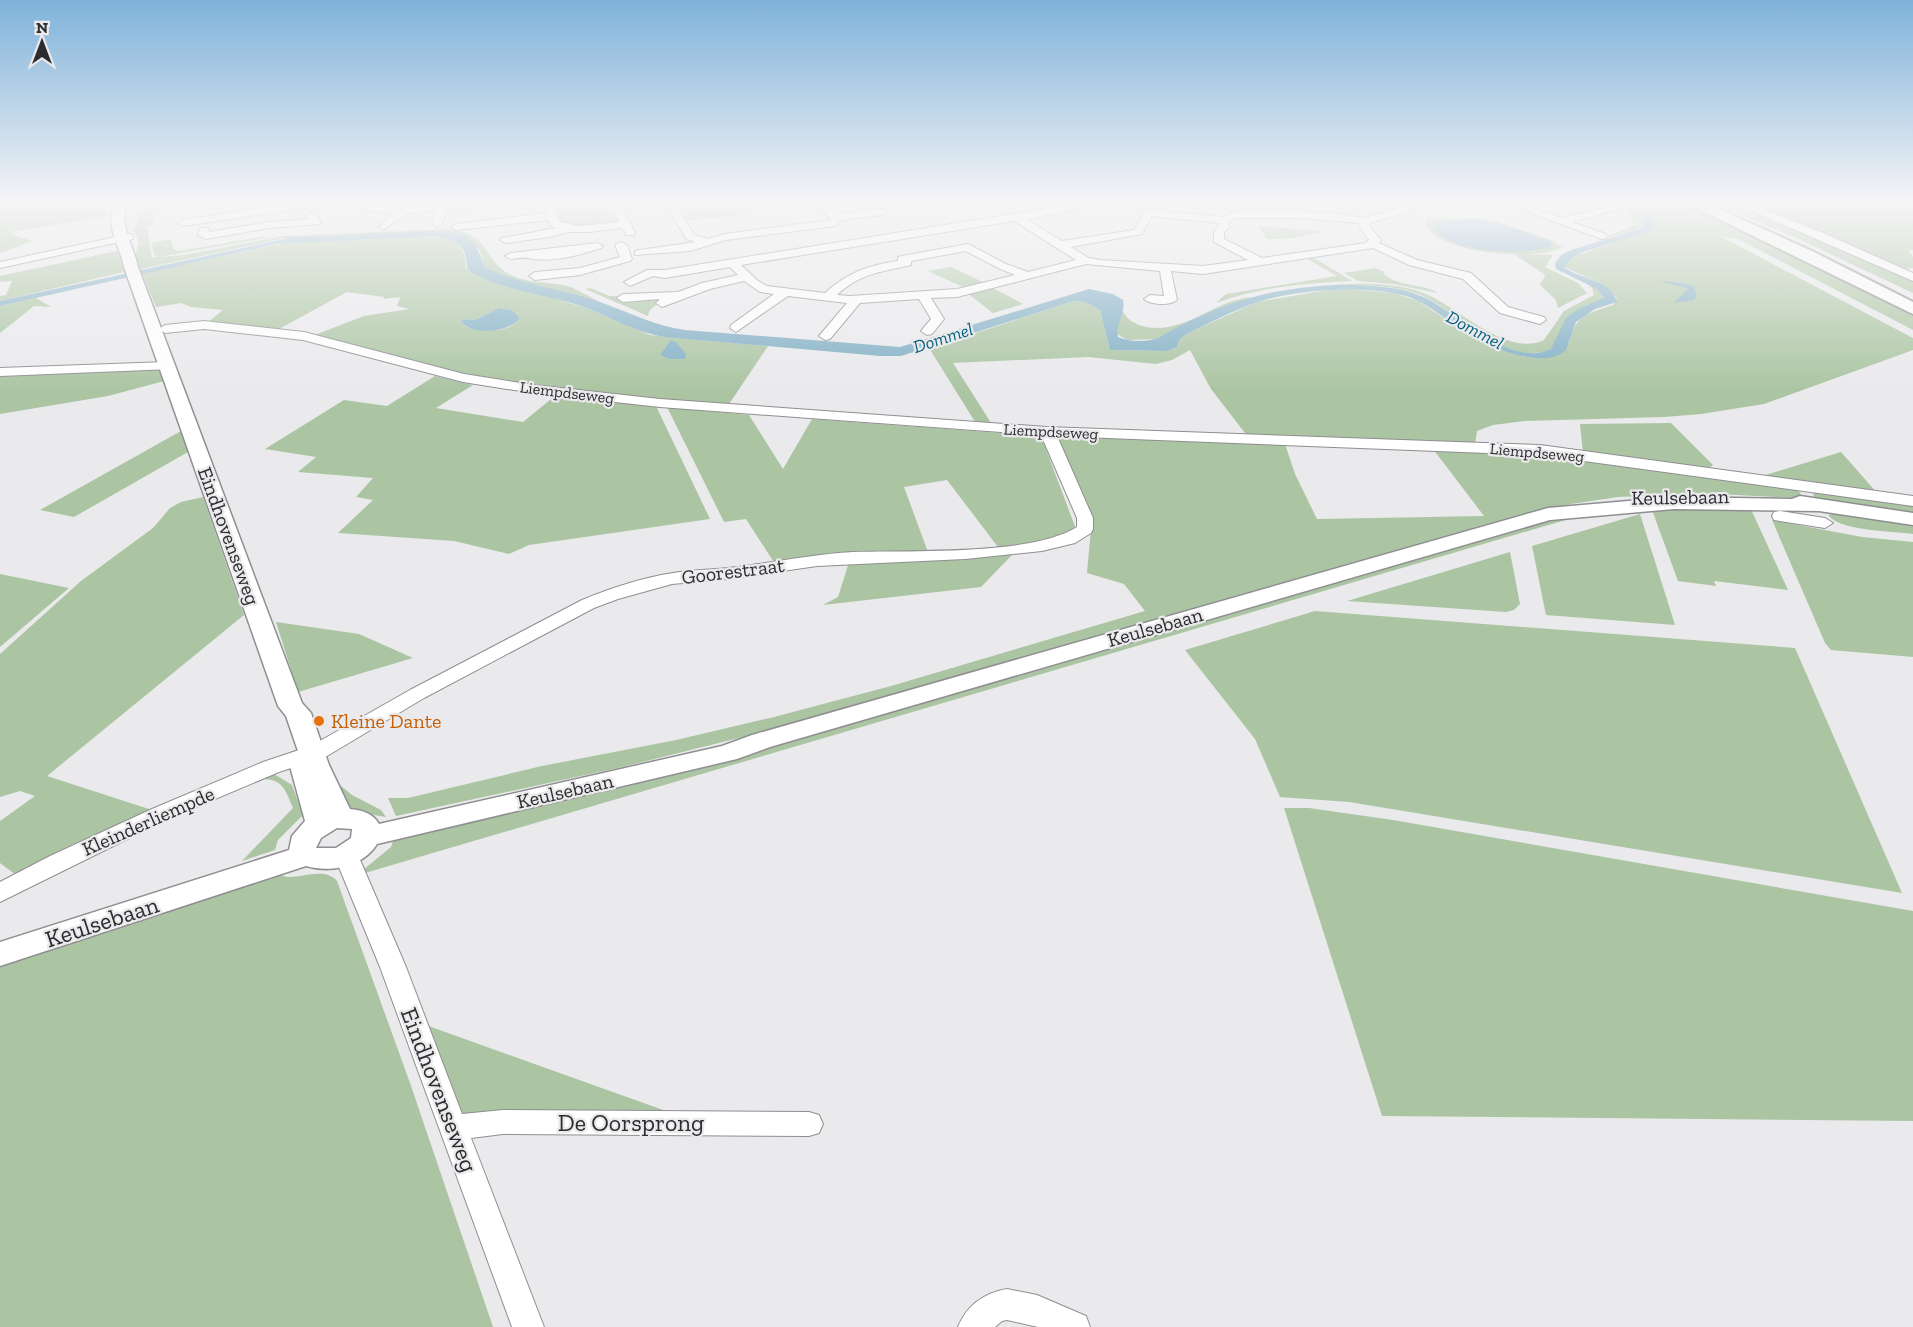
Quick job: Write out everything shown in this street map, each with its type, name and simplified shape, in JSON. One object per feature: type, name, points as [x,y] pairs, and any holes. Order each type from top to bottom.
[{"type":"highway","points":[[1829,266],[1913,309]]},
{"type":"highway","points":[[1847,266],[1913,299]]},
{"type":"main road","name":"Eindhovenseweg","points":[[131,266],[159,330],[167,366],[291,706],[286,717],[288,724],[306,755],[335,837]]},
{"type":"main road","name":"Keulsebaan","points":[[0,940],[335,837],[728,753],[761,741],[1548,514],[1668,503],[1814,506],[1913,519]]},
{"type":"main road","name":"Keulsebaan","points":[[0,954],[335,837]]},
{"type":"street","points":[[535,276],[580,271],[601,266]]},
{"type":"street","points":[[647,266],[651,272]]},
{"type":"street","points":[[630,282],[651,272],[665,274],[714,266]]},
{"type":"street","points":[[735,266],[758,287],[827,298],[856,300],[973,291],[1067,266]]},
{"type":"street","points":[[827,298],[844,280],[850,280],[861,270],[888,266]]},
{"type":"street","points":[[1002,266],[1029,276]]},
{"type":"street","points":[[1142,266],[1203,270],[1233,266]]},
{"type":"street","points":[[1430,266],[1464,274],[1504,310],[1540,320]]},
{"type":"street","points":[[1888,266],[1913,277]]},
{"type":"street","points":[[1150,299],[1171,300],[1165,276],[1166,268]]},
{"type":"street","points":[[662,303],[706,285],[746,277]]},
{"type":"street","points":[[736,328],[746,318],[785,292]]},
{"type":"street","points":[[623,298],[678,295]]},
{"type":"street","points":[[923,295],[938,319],[927,332]]},
{"type":"street","points":[[825,336],[856,300]]},
{"type":"street","name":"Liempdseweg","points":[[159,330],[195,325],[273,331],[304,336],[437,372],[533,389],[709,408],[1047,431],[1540,450],[1913,501]]},
{"type":"street","points":[[0,372],[167,366]]},
{"type":"street","name":"Goorestraat","points":[[306,755],[341,740],[417,694],[588,604],[638,586],[681,577],[734,573],[826,559],[922,556],[1023,548],[1071,539],[1084,529],[1085,518],[1047,431]]},
{"type":"street","points":[[1780,516],[1825,523],[1806,487]]},
{"type":"street","name":"Kleinderliempde","points":[[0,893],[110,837],[231,784],[306,755]]},
{"type":"street","name":"Eindhovenseweg","points":[[335,837],[393,967],[528,1327]]},
{"type":"street","name":"De Oorsprong","points":[[453,1127],[503,1122],[809,1124]]},
{"type":"street","points":[[974,1327],[992,1309],[1011,1304],[1074,1327]]},
{"type":"green space","points":[[47,266],[122,266],[124,272],[0,301],[0,296],[6,295],[12,281],[0,282],[0,276]]},
{"type":"green space","points":[[139,266],[155,266],[141,269]]},
{"type":"green space","points":[[175,266],[466,266],[472,273],[589,309],[650,335],[768,346],[727,407],[661,402],[478,378],[312,336],[364,316],[410,309],[397,306],[400,297],[383,299],[384,297],[347,292],[277,330],[206,324],[223,310],[191,307],[181,303],[156,307],[142,273]],"holes":[[[499,308],[512,310],[520,318],[509,327],[495,330],[466,327],[461,322],[463,319],[475,320]]]},
{"type":"green space","points":[[485,266],[498,266],[515,277],[568,286],[600,302],[503,276]]},
{"type":"green space","points":[[1320,266],[1327,266],[1352,281],[1266,290],[1216,303],[1226,294],[1337,276]]},
{"type":"green space","points":[[1532,266],[1546,266],[1578,283],[1587,293],[1558,308],[1556,300],[1540,285],[1544,274]]},
{"type":"green space","points":[[1777,266],[1913,338],[1913,350],[1764,404],[1664,417],[1525,421],[1493,425],[1477,431],[1475,445],[1248,437],[1211,389],[1190,350],[1172,360],[1156,364],[1088,357],[953,363],[993,426],[977,425],[929,348],[1074,301],[1085,302],[1100,310],[1110,350],[1167,351],[1177,347],[1180,339],[1188,333],[1257,302],[1327,290],[1350,289],[1394,293],[1418,301],[1472,337],[1501,350],[1537,358],[1569,343],[1575,326],[1584,316],[1613,305],[1617,298],[1600,283],[1564,267]]},
{"type":"green space","points":[[1790,266],[1816,266],[1913,313],[1913,330]]},
{"type":"green space","points":[[1855,266],[1884,266],[1913,278],[1913,293]]},
{"type":"green space","points":[[1897,266],[1913,266],[1913,268],[1904,269]]},
{"type":"green space","points":[[951,267],[987,284],[965,288],[928,271]]},
{"type":"green space","points":[[1375,268],[1385,272],[1383,273],[1395,281],[1438,293],[1393,284],[1358,281],[1344,273]]},
{"type":"green space","points":[[1585,282],[1597,289],[1604,298],[1603,301],[1585,306],[1556,345],[1543,352],[1526,353],[1494,342],[1435,303],[1409,291],[1372,286],[1321,286],[1369,284],[1394,286],[1418,291],[1448,306],[1496,336],[1513,342],[1529,344],[1544,340],[1564,311],[1594,295],[1592,288]]},
{"type":"green space","points":[[991,287],[1023,304],[993,313],[967,293]]},
{"type":"green space","points":[[590,288],[610,296],[666,297],[653,307],[648,316],[585,289]]},
{"type":"green space","points":[[1253,297],[1189,322],[1156,339],[1127,340],[1117,334],[1117,325],[1123,311],[1130,320],[1142,326],[1162,328],[1179,324],[1230,302]]},
{"type":"green space","points":[[36,298],[51,307],[34,306],[0,333],[0,306]]},
{"type":"green space","points":[[160,369],[164,381],[108,396],[0,414],[0,373]]},
{"type":"green space","points":[[435,376],[473,385],[436,408],[523,422],[556,395],[656,406],[710,519],[529,545],[509,554],[454,541],[338,533],[373,500],[356,497],[373,478],[298,472],[316,457],[265,449],[344,400],[387,406]]},
{"type":"green space","points":[[667,407],[749,415],[783,469],[812,419],[1041,436],[1076,529],[1067,538],[998,547],[947,480],[904,487],[928,552],[775,564],[746,519],[724,522]]},
{"type":"green space","points":[[1671,423],[1713,465],[1706,470],[1583,453],[1580,424]]},
{"type":"green space","points":[[181,431],[188,452],[74,517],[40,510]]},
{"type":"green space","points":[[1057,437],[1285,444],[1295,474],[1317,519],[1484,516],[1433,449],[1552,456],[1797,489],[1801,494],[1795,498],[1698,493],[1618,497],[1571,504],[783,727],[618,768],[396,816],[388,798],[408,798],[542,766],[676,740],[774,717],[891,686],[1145,611],[1124,584],[1087,573],[1091,529]]},
{"type":"green space","points":[[1841,452],[1878,494],[1759,477]]},
{"type":"green space","points":[[1815,492],[1913,503],[1913,515],[1816,499],[1813,495]]},
{"type":"green space","points":[[203,497],[244,615],[47,776],[152,810],[67,847],[16,875],[0,863],[0,821],[35,796],[20,791],[0,797],[0,654],[81,581],[153,528],[170,508],[181,502]]},
{"type":"green space","points":[[1671,505],[1749,505],[1788,590],[1714,581],[1716,586],[1678,581],[1652,510]]},
{"type":"green space","points":[[1836,513],[1913,524],[1913,534],[1843,524],[1828,515]]},
{"type":"green space","points":[[1640,514],[1675,625],[1546,615],[1532,546]]},
{"type":"green space","points":[[1566,515],[1579,516],[365,873],[363,870],[391,847],[395,835],[679,767]]},
{"type":"green space","points":[[1772,520],[1862,537],[1913,542],[1913,657],[1831,650],[1825,643]]},
{"type":"green space","points":[[1510,552],[1520,604],[1514,610],[1506,612],[1347,601]]},
{"type":"green space","points":[[1013,554],[981,587],[823,605],[838,597],[849,562],[951,559]]},
{"type":"green space","points":[[0,574],[69,588],[0,647]]},
{"type":"green space","points":[[1315,611],[1795,648],[1902,893],[1349,802],[1280,797],[1255,739],[1185,650]]},
{"type":"green space","points":[[276,622],[359,634],[413,658],[298,692]]},
{"type":"green space","points":[[274,774],[292,785],[303,815],[278,840],[275,850],[242,861],[293,808],[279,783],[261,779],[251,780]]},
{"type":"green space","points":[[330,777],[352,795],[381,810],[386,817],[350,811]]},
{"type":"green space","points":[[1284,808],[1309,808],[1393,820],[1913,911],[1913,1121],[1382,1116]]},
{"type":"green space","points":[[278,868],[281,875],[287,877],[320,874],[337,881],[410,1083],[493,1327],[0,1327],[0,959]]},
{"type":"green space","points":[[423,1024],[680,1116],[458,1115]]},
{"type":"water","points":[[161,266],[178,266],[0,306],[0,301]]},
{"type":"water","name":"Dommel","points":[[467,266],[485,266],[499,274],[597,301],[651,322],[674,328],[900,347],[1089,289],[1113,294],[1123,300],[1118,337],[1143,341],[1158,338],[1230,304],[1274,292],[1324,286],[1386,287],[1404,290],[1435,303],[1501,345],[1518,351],[1535,353],[1551,349],[1566,318],[1578,309],[1604,298],[1597,289],[1556,269],[1555,266],[1565,266],[1571,271],[1601,284],[1608,288],[1617,302],[1595,309],[1576,322],[1566,350],[1557,356],[1533,358],[1505,351],[1471,336],[1426,305],[1409,297],[1374,290],[1353,289],[1290,294],[1255,303],[1188,333],[1180,339],[1177,347],[1167,351],[1110,350],[1100,310],[1085,302],[1074,301],[901,356],[880,356],[653,335],[578,305],[491,282],[468,270]]},
{"type":"water","points":[[1658,281],[1693,286],[1697,295],[1694,300],[1674,303],[1687,288]]},
{"type":"water","points":[[499,308],[512,310],[520,318],[515,323],[501,329],[483,331],[461,322],[463,319],[475,320]]},
{"type":"water","points":[[671,340],[677,343],[686,354],[685,359],[669,359],[660,355]]},
{"type":"place","name":"Kleine Dante","points":[[319,721]]}]
